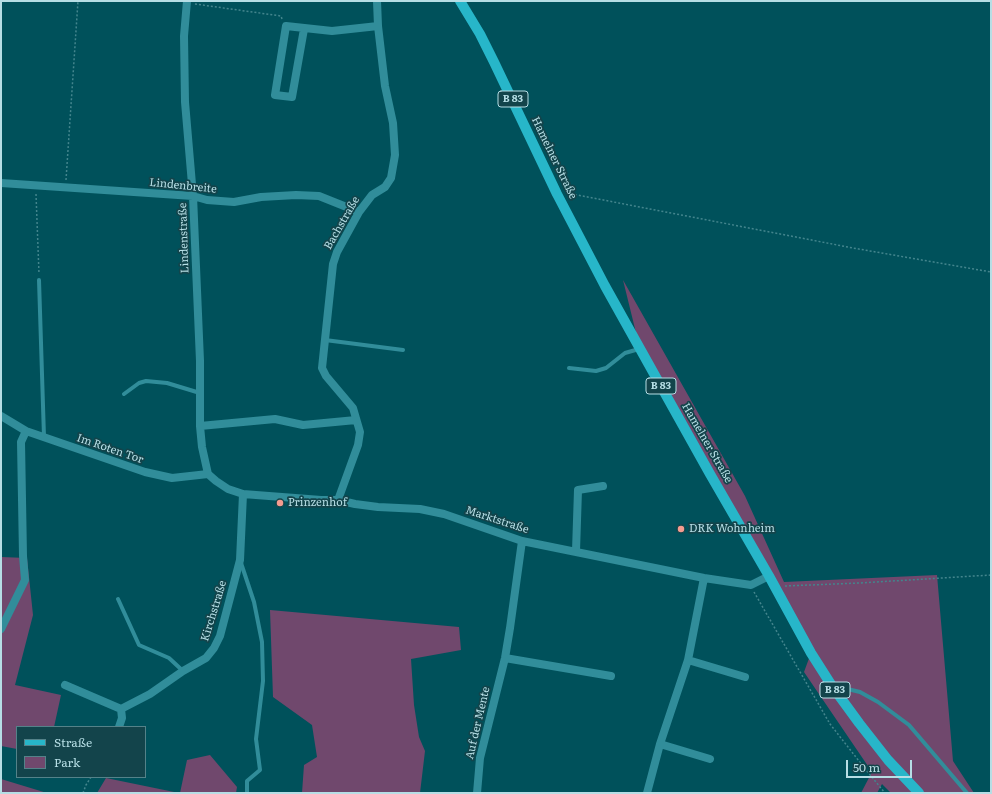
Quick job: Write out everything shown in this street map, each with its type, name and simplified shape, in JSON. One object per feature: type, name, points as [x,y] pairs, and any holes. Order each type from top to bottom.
[{"type":"main road","name":"Hamelner Straße","points":[[460,1],[480,34],[557,194],[640,348],[812,653],[832,686],[859,723],[888,760],[919,793]]},
{"type":"street","name":"Bachstraße","points":[[338,500],[358,444],[360,432],[353,408],[326,376],[322,368],[333,264],[337,252],[359,212],[372,195],[385,186],[391,178],[395,155],[393,123],[385,86],[378,26],[377,1]]},
{"type":"street","name":"Lindenstraße","points":[[187,2],[184,36],[185,102],[193,196],[200,361],[200,426],[202,447],[208,474]]},
{"type":"street","points":[[304,29],[292,98],[275,95],[286,26],[332,31],[378,26]]},
{"type":"street","name":"Lindenbreite","points":[[1,183],[193,196],[207,200],[234,202],[261,197],[296,195],[319,196],[359,212]]},
{"type":"street","name":"Im Roten Tor","points":[[1,416],[26,431],[145,472],[172,478],[208,474]]},
{"type":"street","points":[[200,426],[274,419],[303,425],[356,420]]},
{"type":"street","points":[[1,629],[25,580],[23,556],[21,442],[26,431]]},
{"type":"street","name":"Marktstraße","points":[[208,474],[228,489],[244,494],[338,500],[378,507],[420,509],[444,514],[522,540],[704,578],[752,585]]},
{"type":"street","points":[[576,551],[578,490],[603,486]]},
{"type":"street","name":"Kirchstraße","points":[[121,709],[150,694],[183,671],[206,658],[214,648],[220,636],[240,560],[244,494]]},
{"type":"street","name":"Auf der Mente","points":[[476,793],[480,758],[510,628],[522,540]]},
{"type":"street","points":[[752,585],[769,576]]},
{"type":"street","points":[[647,793],[660,744],[688,660],[704,578]]},
{"type":"street","points":[[504,658],[611,676]]},
{"type":"street","points":[[688,660],[745,677]]},
{"type":"street","points":[[65,685],[121,709],[122,718],[119,726]]},
{"type":"street","points":[[660,744],[710,759]]},
{"type":"lane","points":[[39,280],[44,437]]},
{"type":"lane","points":[[325,340],[403,350]]},
{"type":"lane","points":[[569,368],[596,370],[606,368],[625,353],[640,348]]},
{"type":"lane","points":[[124,394],[139,383],[146,381],[167,383],[200,393]]},
{"type":"lane","points":[[240,560],[254,602],[262,642],[263,681],[256,739],[260,770],[248,781],[247,793]]},
{"type":"lane","points":[[118,599],[139,645],[169,658],[183,671]]},
{"type":"lane","points":[[832,686],[860,692],[878,702],[908,724],[967,793]]},
{"type":"path","points":[[66,188],[78,1]]},
{"type":"path","points":[[187,2],[281,16],[286,26]]},
{"type":"path","points":[[36,186],[39,280]]},
{"type":"path","points":[[557,194],[572,194],[853,248],[991,272]]},
{"type":"path","points":[[775,586],[860,583],[991,575]]},
{"type":"path","points":[[752,585],[754,596],[830,724],[885,793]]},
{"type":"path","points":[[83,793],[90,778]]},
{"type":"green space","points":[[623,280],[745,496],[784,582],[937,575],[953,761],[974,793],[891,793],[882,784],[877,793],[861,793],[872,772],[804,672],[811,653],[640,349]]},
{"type":"green space","points":[[1,557],[27,558],[33,615],[15,685],[61,695],[54,726],[16,726],[16,749],[1,746]]},
{"type":"green space","points":[[270,610],[459,627],[461,650],[411,659],[414,705],[419,737],[425,751],[420,793],[302,793],[304,765],[317,757],[312,725],[273,697]]},
{"type":"green space","points":[[210,755],[237,787],[236,793],[180,793],[187,760]]},
{"type":"green space","points":[[106,778],[179,793],[97,793]]},
{"type":"green space","points":[[1,779],[47,793],[1,793]]},
{"type":"place","name":"Prinzenhof","points":[[280,503]]},
{"type":"place","name":"DRK Wohnheim","points":[[681,529]]}]
